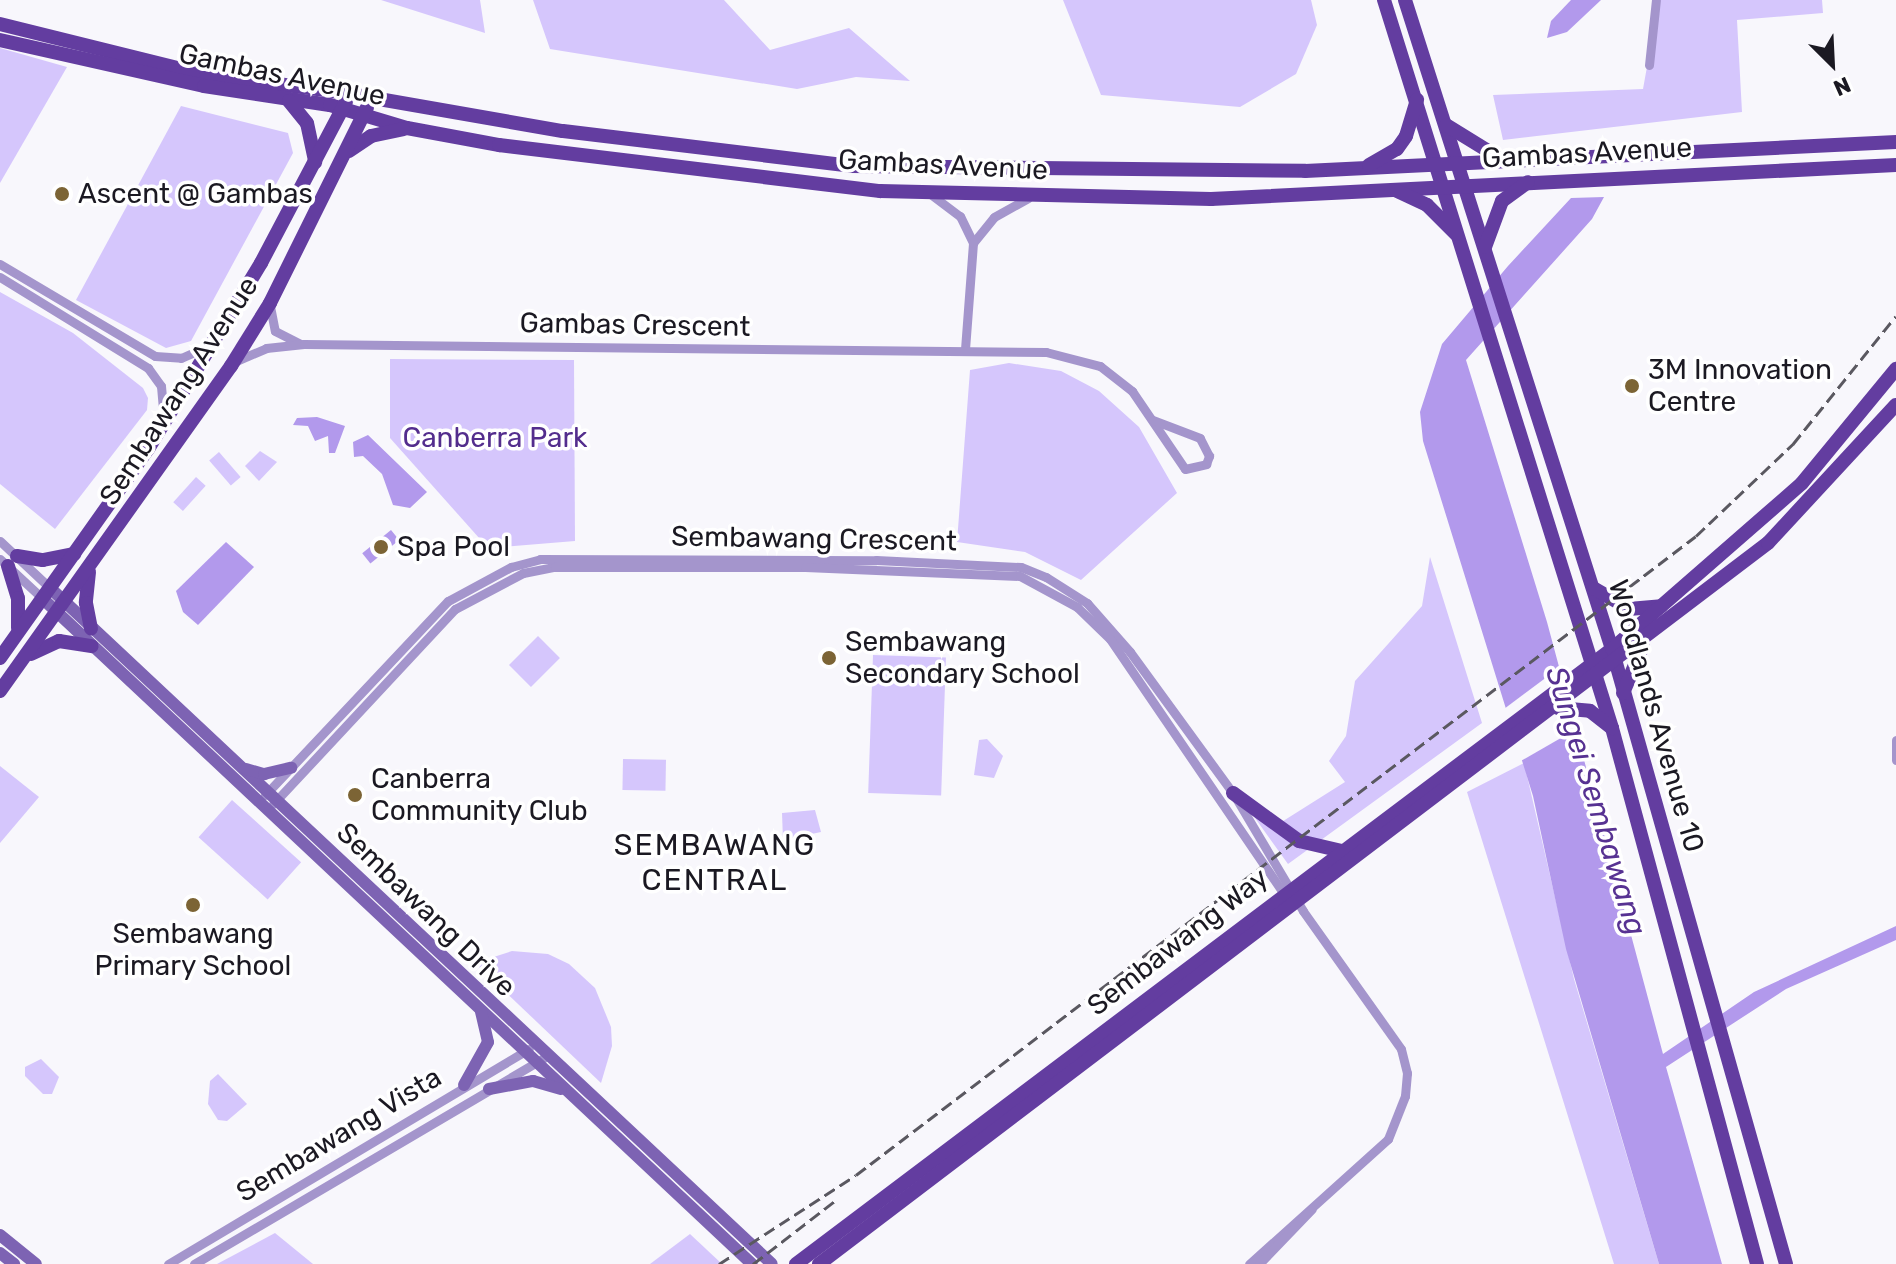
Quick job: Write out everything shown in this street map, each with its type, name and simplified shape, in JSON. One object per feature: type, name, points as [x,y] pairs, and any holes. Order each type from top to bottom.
[{"type":"main road","name":"Woodlands Avenue 10","points":[[1384,0],[1612,728],[1757,1264]]},
{"type":"main road","name":"Woodlands Avenue 10","points":[[1405,0],[1592,586],[1786,1264]]},
{"type":"main road","name":"Gambas Avenue","points":[[0,24],[206,75],[347,102],[364,115],[407,128],[779,181],[846,187],[1033,197],[1211,199],[1896,165]]},
{"type":"main road","name":"Gambas Avenue","points":[[0,40],[289,101],[370,100],[782,161],[851,166],[1208,173],[1896,142]]},
{"type":"main road","name":"Sembawang Avenue","points":[[0,691],[20,660],[89,572],[231,366],[270,303],[347,154],[370,100]]},
{"type":"main road","points":[[1366,168],[1397,149],[1417,100]]},
{"type":"main road","points":[[289,101],[307,123],[315,162]]},
{"type":"main road","name":"Sembawang Avenue","points":[[0,658],[164,423],[214,342],[347,102]]},
{"type":"main road","points":[[1446,125],[1505,161]]},
{"type":"main road","points":[[347,154],[371,136],[407,128]]},
{"type":"main road","points":[[779,181],[793,172],[782,161]]},
{"type":"main road","points":[[846,187],[837,175],[851,166]]},
{"type":"main road","points":[[1485,247],[1502,201],[1528,182]]},
{"type":"main road","points":[[1390,188],[1427,205],[1459,238]]},
{"type":"main road","points":[[1613,656],[1661,606],[1802,483],[1896,369]]},
{"type":"main road","points":[[1613,656],[1653,633],[1768,543],[1896,405]]},
{"type":"main road","points":[[17,633],[18,598],[8,560],[43,560],[74,554]]},
{"type":"main road","points":[[89,572],[86,603],[91,629]]},
{"type":"main road","points":[[1592,586],[1605,600],[1629,609],[1661,606]]},
{"type":"main road","name":"Sembawang Drive","points":[[46,592],[92,646],[268,801],[541,1060],[772,1264]]},
{"type":"main road","name":"Sembawang Drive","points":[[61,608],[91,629],[236,764],[268,801],[480,1011],[529,1049]]},
{"type":"main road","points":[[1622,697],[1635,656],[1653,633]]},
{"type":"main road","points":[[20,660],[59,641],[92,646]]},
{"type":"main road","name":"Sembawang Way","points":[[796,1264],[1288,890],[1492,747],[1613,656]]},
{"type":"main road","name":"Sembawang Way","points":[[819,1264],[1299,906],[1492,747],[1557,708],[1570,689]]},
{"type":"main road","points":[[1557,708],[1590,711],[1612,728]]},
{"type":"main road","points":[[236,764],[264,774],[291,768]]},
{"type":"main road","points":[[1233,793],[1299,841],[1342,851]]},
{"type":"main road","points":[[464,1085],[488,1042],[480,1011]]},
{"type":"main road","name":"Sembawang Drive","points":[[541,1060],[565,1090],[752,1264]]},
{"type":"main road","points":[[489,1089],[533,1081],[565,1090]]},
{"type":"main road","points":[[884,1196],[894,1202],[911,1197]]},
{"type":"main road","points":[[0,1235],[36,1264]]},
{"type":"main road","points":[[0,1253],[14,1264]]},
{"type":"street","points":[[1649,65],[1656,0]]},
{"type":"street","points":[[929,193],[960,216],[973,243],[965,350]]},
{"type":"street","points":[[973,243],[994,217],[1033,197]]},
{"type":"street","points":[[0,264],[155,356],[181,358],[214,342]]},
{"type":"street","points":[[0,277],[148,368],[161,386],[164,423]]},
{"type":"street","points":[[270,303],[275,331],[304,344]]},
{"type":"street","name":"Gambas Crescent","points":[[231,366],[250,352],[304,344],[965,350],[1079,358],[1121,381],[1153,420],[1185,469],[1206,464],[1209,456],[1200,438],[1153,420]]},
{"type":"street","points":[[0,541],[8,560],[46,592]]},
{"type":"street","name":"Sembawang Crescent","points":[[268,801],[291,768],[448,601],[511,567],[540,559],[905,561],[1021,567],[1087,603],[1130,652],[1233,793],[1288,890]]},
{"type":"street","name":"Sembawang Crescent","points":[[268,801],[455,609],[523,573],[555,567],[906,568],[1020,576],[1077,607],[1104,632],[1386,1023],[1407,1073],[1402,1111],[1388,1139],[1312,1209]]},
{"type":"street","points":[[1896,740],[1896,760]]},
{"type":"street","name":"Sembawang Vista","points":[[168,1264],[529,1049]]},
{"type":"street","name":"Sembawang Vista","points":[[194,1264],[541,1060]]},
{"type":"street","points":[[1249,1264],[1312,1209]]},
{"type":"street","points":[[1259,1264],[1312,1209]]},
{"type":"green space","points":[[381,0],[480,0],[485,33]]},
{"type":"green space","points":[[533,0],[724,0],[770,50],[849,28],[910,81],[856,77],[797,89],[550,49]]},
{"type":"green space","points":[[1063,0],[1311,0],[1317,25],[1296,74],[1240,107],[1101,95]]},
{"type":"green space","points":[[1659,0],[1822,0],[1823,13],[1737,20],[1742,112],[1503,140],[1493,95],[1643,89]]},
{"type":"green space","points":[[0,48],[67,67],[0,183]]},
{"type":"green space","points":[[181,106],[288,133],[293,153],[191,341],[166,348],[76,300]]},
{"type":"green space","points":[[0,292],[73,333],[143,388],[148,398],[147,410],[55,529],[0,484]]},
{"type":"green space","name":"Canberra Park","points":[[390,359],[574,360],[575,541],[488,548],[390,438]]},
{"type":"green space","points":[[1009,363],[1061,371],[1099,391],[1139,427],[1177,493],[1081,580],[1025,552],[957,542],[970,370]]},
{"type":"green space","points":[[260,451],[277,462],[259,481],[245,466]]},
{"type":"green space","points":[[219,452],[241,477],[231,485],[209,461]]},
{"type":"green space","points":[[196,477],[206,486],[183,511],[173,502]]},
{"type":"green space","points":[[1430,557],[1482,723],[1288,864],[1250,811],[1280,823],[1345,782],[1329,761],[1346,736],[1355,681],[1422,606]]},
{"type":"green space","points":[[538,636],[560,658],[531,687],[509,665]]},
{"type":"green space","points":[[873,655],[946,658],[941,795],[868,793]]},
{"type":"green space","points":[[987,739],[1003,756],[994,778],[974,775],[979,740]]},
{"type":"green space","points":[[623,759],[666,760],[665,791],[622,790]]},
{"type":"green space","points":[[1524,763],[1574,979],[1659,1264],[1614,1264],[1467,792]]},
{"type":"green space","points":[[0,766],[39,797],[0,843]]},
{"type":"green space","points":[[232,800],[301,862],[268,899],[199,837]]},
{"type":"green space","points":[[815,810],[821,832],[783,840],[782,813]]},
{"type":"green space","points":[[512,951],[548,954],[569,964],[595,988],[611,1027],[612,1046],[601,1083],[475,963]]},
{"type":"green space","points":[[41,1059],[59,1077],[52,1094],[43,1094],[25,1076],[25,1067]]},
{"type":"green space","points":[[218,1074],[247,1104],[227,1121],[218,1120],[208,1104],[210,1081]]},
{"type":"green space","points":[[275,1233],[313,1264],[217,1264]]},
{"type":"green space","points":[[690,1234],[722,1264],[650,1264]]},
{"type":"shaded area","points":[[1571,0],[1601,0],[1567,32],[1547,38],[1551,21]]},
{"type":"shaded area","points":[[1604,197],[1592,219],[1466,360],[1547,622],[1663,1054],[1754,992],[1896,926],[1896,940],[1786,989],[1666,1067],[1722,1264],[1659,1264],[1566,949],[1533,796],[1423,441],[1420,412],[1442,344],[1571,198]]},
{"type":"shaded area","points":[[317,417],[345,426],[335,453],[329,453],[328,436],[315,441],[308,426],[293,425],[297,418]]},
{"type":"shaded area","points":[[368,435],[427,492],[410,508],[393,505],[382,474],[363,456],[354,457],[353,442]]},
{"type":"shaded area","name":"Spa Pool","points":[[391,530],[399,540],[370,563],[362,553]]},
{"type":"shaded area","points":[[226,542],[254,567],[198,625],[183,612],[176,591]]},
{"type":"pier","points":[[1563,665],[1580,727],[1519,762],[1504,709]]},
{"type":"railway","points":[[719,1264],[856,1175],[1696,536],[1793,444],[1896,316]]},
{"type":"railway","points":[[753,1264],[836,1200]]},
{"type":"place","name":"Ascent @ Gambas","points":[[62,194]]},
{"type":"place","name":"3M Innovation Centre","points":[[1632,386]]},
{"type":"place","name":"Spa Pool","points":[[381,547]]},
{"type":"place","name":"Sembawang Secondary School","points":[[829,658]]},
{"type":"place","name":"Canberra Community Club","points":[[355,795]]},
{"type":"place","name":"Sembawang Primary School","points":[[193,905]]},
{"type":"district","name":"SEMBAWANG CENTRAL","points":[[715,862]]},
{"type":"water label","name":"Sungei Sembawang","points":[[1596,801]]}]
